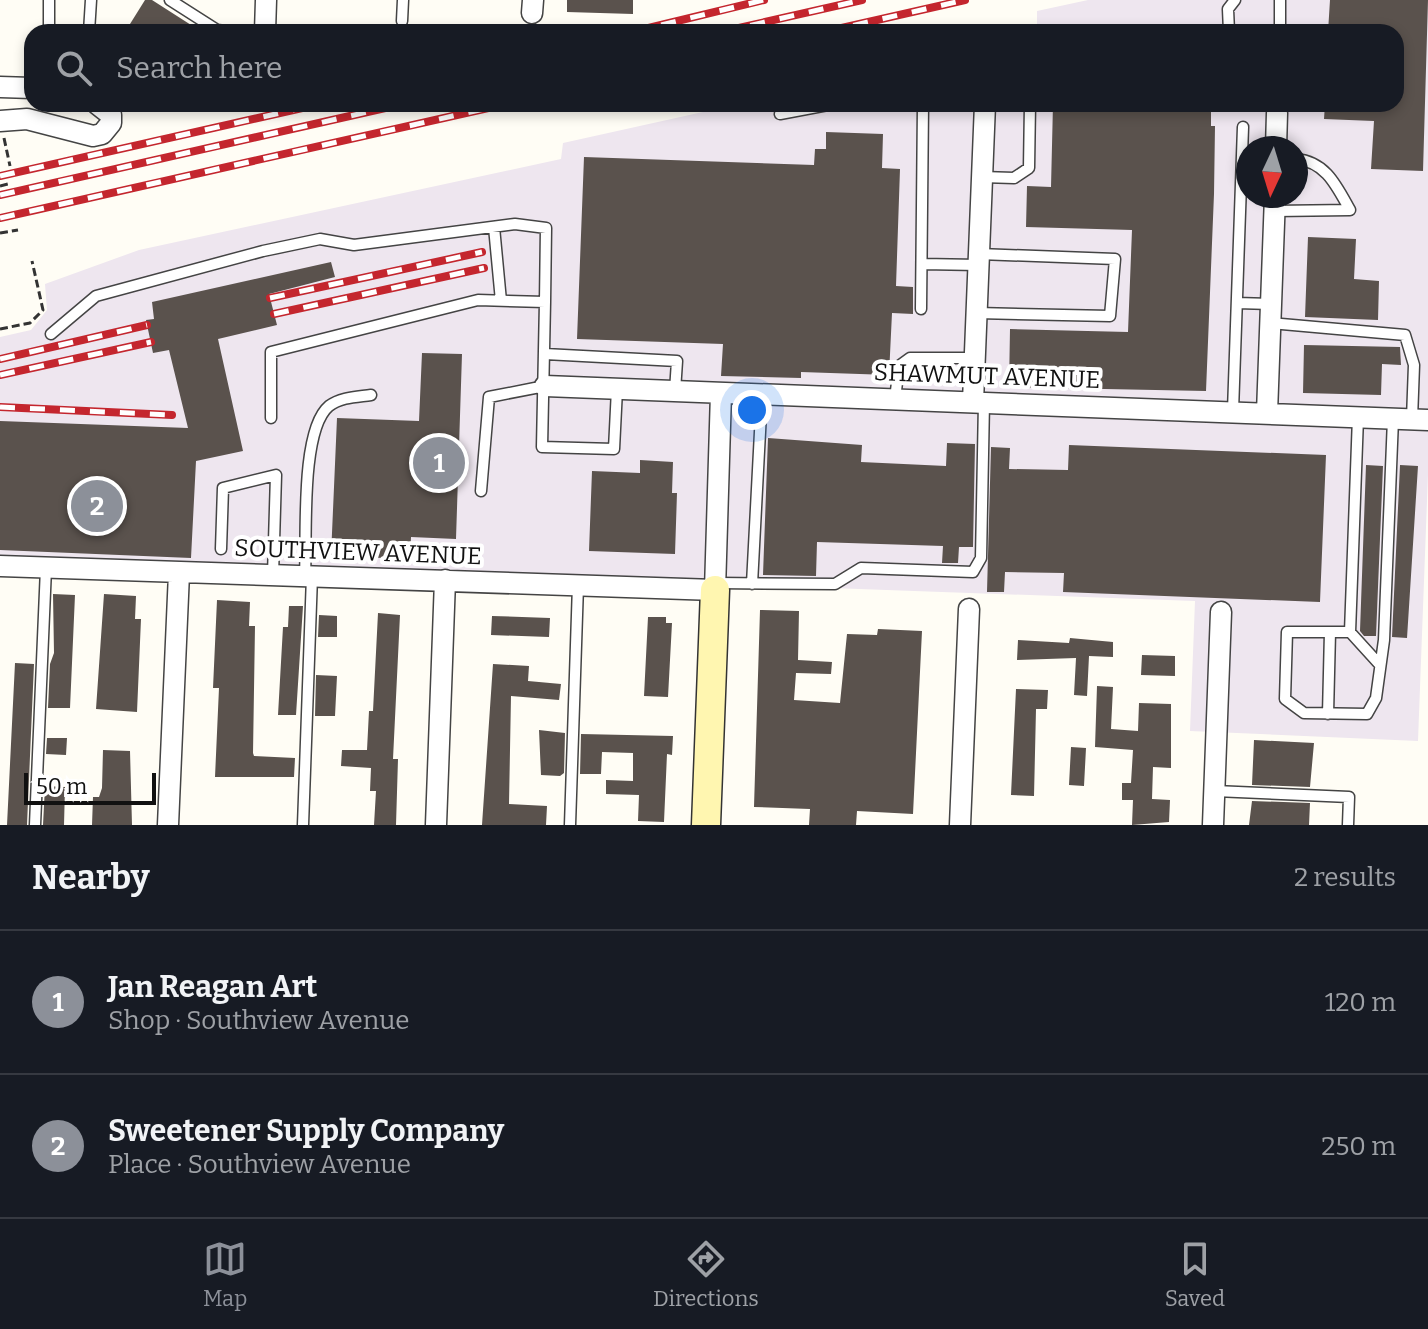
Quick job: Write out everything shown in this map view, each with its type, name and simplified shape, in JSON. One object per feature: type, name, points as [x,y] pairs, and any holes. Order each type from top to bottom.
[{"type":"street","points":[[265,24],[266,0]]},
{"type":"street","points":[[0,87],[24,88]]},
{"type":"street","points":[[0,121],[27,119],[93,136],[108,130],[111,115],[107,112]]},
{"type":"street","points":[[979,402],[975,358],[985,112]]},
{"type":"street","points":[[1277,136],[1278,112]]},
{"type":"street","points":[[1267,413],[1274,208]]},
{"type":"street","name":"SHAWMUT AVENUE","points":[[545,386],[1411,420]]},
{"type":"street","points":[[706,825],[721,393]]},
{"type":"street","name":"SOUTHVIEW AVENUE","points":[[0,566],[715,587]]},
{"type":"street","points":[[168,825],[179,573]]},
{"type":"street","points":[[436,825],[445,580]]},
{"type":"street","points":[[960,825],[969,609]]},
{"type":"street","points":[[1213,825],[1221,612]]},
{"type":"lane","points":[[49,0],[49,24]]},
{"type":"lane","points":[[90,24],[91,0]]},
{"type":"lane","points":[[170,0],[208,24]]},
{"type":"lane","points":[[402,21],[403,0]]},
{"type":"lane","points":[[1229,24],[1228,9],[1235,0]]},
{"type":"lane","points":[[1280,0],[1280,24]]},
{"type":"lane","points":[[780,114],[791,112]]},
{"type":"lane","points":[[921,309],[923,112]]},
{"type":"lane","points":[[982,177],[1014,178],[1029,168],[1030,112]]},
{"type":"lane","points":[[1233,411],[1243,127]]},
{"type":"lane","points":[[1308,160],[1314,161],[1334,180],[1350,210],[1308,206]]},
{"type":"lane","points":[[51,334],[96,296],[263,251],[320,239],[354,245],[515,224],[546,228],[542,447],[614,449],[617,389]]},
{"type":"lane","points":[[494,227],[501,301]]},
{"type":"lane","points":[[922,264],[979,260],[1115,259],[1110,316],[977,313]]},
{"type":"lane","points":[[271,418],[271,352],[478,300],[545,302]]},
{"type":"lane","points":[[1237,303],[1271,313],[1405,335],[1414,365],[1411,420],[1376,698],[1367,714],[1304,713],[1285,699],[1287,632],[1350,632]]},
{"type":"lane","points":[[545,354],[677,361],[675,391]]},
{"type":"lane","points":[[895,399],[899,366],[910,358],[975,358]]},
{"type":"lane","points":[[481,491],[489,397],[545,386]]},
{"type":"lane","points":[[752,584],[762,394]]},
{"type":"lane","points":[[303,825],[314,430],[330,406],[341,399],[371,395]]},
{"type":"lane","points":[[715,587],[835,584],[861,568],[973,572],[981,558],[979,402]]},
{"type":"lane","points":[[1358,417],[1350,632],[1380,665]]},
{"type":"lane","points":[[221,549],[223,488],[276,475],[273,575]]},
{"type":"lane","points":[[35,825],[46,568]]},
{"type":"lane","points":[[570,825],[578,585]]},
{"type":"lane","points":[[1328,714],[1330,632]]},
{"type":"lane","points":[[1215,791],[1349,797],[1348,825]]},
{"type":"path","points":[[0,131],[10,166]]},
{"type":"path","points":[[0,186],[8,184]]},
{"type":"path","points":[[0,233],[18,230]]},
{"type":"path","points":[[0,329],[30,323],[43,310],[32,261]]},
{"type":"shaded area","points":[[1088,0],[1428,0],[1428,474],[1418,741],[1190,731],[1195,601],[0,558],[0,337],[31,330],[47,310],[45,284],[139,250],[561,159],[563,143],[703,112],[1404,112],[1404,24],[1037,24],[1037,11]]},
{"type":"building","points":[[145,0],[152,0],[190,24],[130,24]]},
{"type":"building","points":[[567,0],[633,0],[633,14],[567,12]]},
{"type":"building","points":[[1330,0],[1428,0],[1423,171],[1371,169],[1374,121],[1324,119],[1324,112],[1404,112],[1404,24],[1328,24]]},
{"type":"building","points":[[1053,112],[1211,112],[1211,126],[1215,126],[1214,194],[1206,391],[1009,387],[1010,329],[1128,332],[1132,230],[1026,227],[1027,186],[1051,187]]},
{"type":"building","points":[[826,132],[883,134],[882,168],[900,169],[896,286],[913,287],[913,314],[892,313],[889,375],[801,372],[801,378],[721,376],[723,344],[577,339],[584,157],[814,165],[815,149],[826,149]]},
{"type":"building","points":[[1308,237],[1356,239],[1354,279],[1379,281],[1378,320],[1305,317]]},
{"type":"building","points":[[331,262],[335,277],[269,294],[277,325],[218,339],[243,451],[196,461],[191,558],[0,550],[0,421],[188,428],[169,350],[153,353],[146,320],[154,319],[152,302]]},
{"type":"building","points":[[1304,345],[1400,347],[1401,365],[1382,364],[1381,395],[1303,393]]},
{"type":"building","points":[[422,353],[462,354],[456,539],[411,537],[410,559],[331,556],[337,418],[419,421]]},
{"type":"building","points":[[768,438],[862,445],[861,462],[946,466],[947,443],[975,444],[973,547],[959,547],[958,563],[942,563],[943,546],[817,542],[816,576],[763,575]]},
{"type":"building","points":[[1069,445],[1326,455],[1320,602],[1063,592],[1064,573],[1005,572],[1004,592],[987,592],[991,447],[1010,448],[1009,469],[1068,470]]},
{"type":"building","points":[[640,460],[673,462],[672,493],[677,493],[675,554],[589,551],[592,471],[640,473]]},
{"type":"building","points":[[1366,465],[1383,466],[1376,636],[1364,636],[1360,631]]},
{"type":"building","points":[[1400,465],[1418,466],[1407,638],[1392,637]]},
{"type":"building","points":[[53,594],[75,595],[70,708],[48,708],[50,664],[54,653]]},
{"type":"building","points":[[104,594],[136,596],[135,619],[141,619],[137,712],[96,709]]},
{"type":"building","points":[[217,600],[250,602],[249,626],[255,626],[253,753],[254,756],[295,758],[294,777],[215,777],[219,688],[213,688]]},
{"type":"building","points":[[289,606],[303,606],[296,715],[278,715],[283,627],[288,627]]},
{"type":"building","points":[[760,610],[799,611],[798,660],[832,662],[831,674],[796,673],[794,700],[840,703],[847,634],[877,635],[878,629],[922,631],[913,814],[857,811],[856,825],[809,825],[810,809],[754,807]]},
{"type":"building","points":[[378,613],[400,615],[393,759],[398,759],[396,825],[374,825],[376,791],[370,791],[371,768],[341,766],[342,750],[367,750],[369,711],[373,711]]},
{"type":"building","points":[[319,615],[337,616],[337,637],[318,637]]},
{"type":"building","points":[[492,616],[550,618],[549,637],[491,635]]},
{"type":"building","points":[[648,617],[666,617],[666,623],[672,623],[668,697],[644,696]]},
{"type":"building","points":[[1070,638],[1113,642],[1113,657],[1089,656],[1087,696],[1074,695],[1076,658],[1017,660],[1018,640],[1069,643]]},
{"type":"building","points":[[1142,655],[1175,656],[1175,676],[1141,675]]},
{"type":"building","points":[[15,663],[34,664],[27,825],[7,825]]},
{"type":"building","points":[[493,664],[529,666],[528,681],[561,684],[559,700],[511,696],[509,804],[547,806],[546,825],[482,825]]},
{"type":"building","points":[[316,675],[337,676],[335,716],[315,716]]},
{"type":"building","points":[[1097,686],[1113,687],[1111,729],[1138,731],[1139,703],[1171,704],[1171,768],[1153,767],[1152,799],[1170,800],[1169,822],[1132,825],[1133,800],[1122,800],[1122,783],[1131,783],[1133,750],[1095,747]]},
{"type":"building","points":[[1016,689],[1048,690],[1047,709],[1036,709],[1034,796],[1011,795]]},
{"type":"building","points":[[539,730],[565,733],[564,773],[560,776],[541,775]]},
{"type":"building","points":[[581,734],[673,736],[672,755],[667,754],[664,822],[638,821],[639,795],[606,794],[606,780],[633,781],[633,753],[602,752],[601,774],[580,774]]},
{"type":"building","points":[[47,738],[67,738],[66,755],[46,754]]},
{"type":"building","points":[[1254,740],[1314,743],[1310,787],[1252,785]]},
{"type":"building","points":[[1071,747],[1086,748],[1084,786],[1069,785]]},
{"type":"building","points":[[103,750],[130,751],[132,825],[92,825],[93,797],[99,797],[102,788]]},
{"type":"building","points":[[45,786],[65,787],[64,825],[43,825]]},
{"type":"building","points":[[1252,801],[1310,803],[1309,825],[1249,825]]},
{"type":"railway","points":[[665,24],[764,0]]},
{"type":"railway","points":[[756,24],[862,0]]},
{"type":"railway","points":[[859,24],[965,0]]},
{"type":"railway","points":[[0,176],[284,112]]},
{"type":"railway","points":[[0,195],[368,112]]},
{"type":"railway","points":[[0,218],[470,112]]},
{"type":"railway","points":[[270,298],[482,252]]},
{"type":"railway","points":[[274,314],[484,268]]},
{"type":"railway","points":[[0,359],[147,325]]},
{"type":"railway","points":[[0,375],[151,342]]},
{"type":"railway","points":[[0,407],[172,415]]},
{"type":"place","name":"Jan Reagan Art","points":[[439,463]]},
{"type":"place","name":"Sweetener Supply Company","points":[[97,506]]}]
